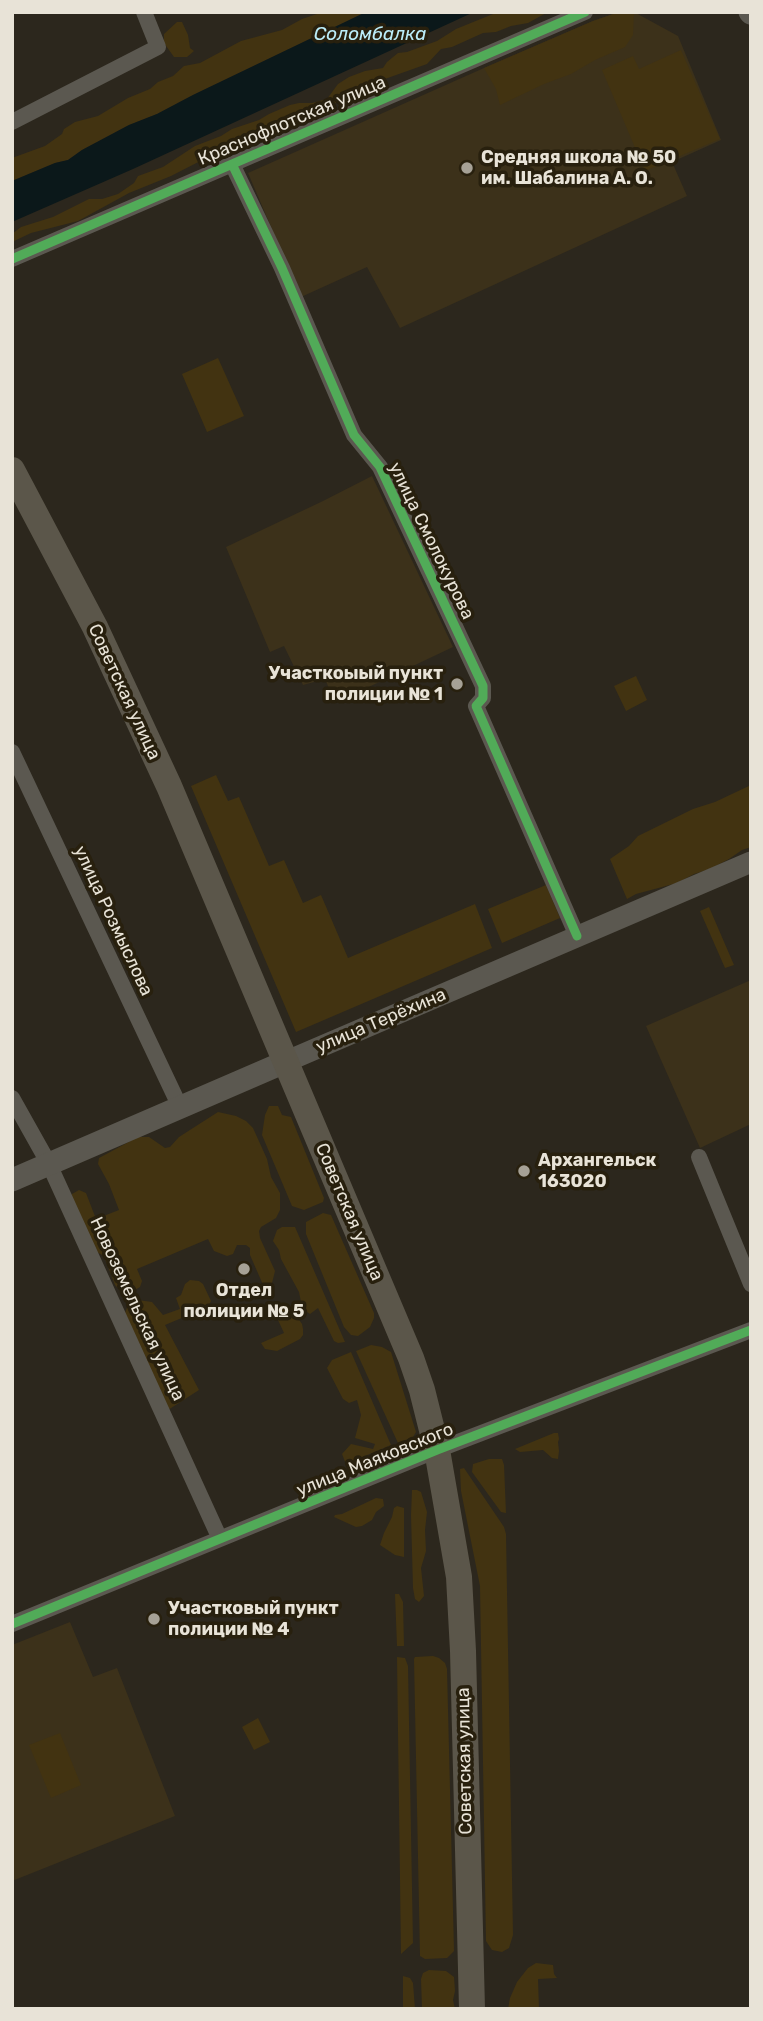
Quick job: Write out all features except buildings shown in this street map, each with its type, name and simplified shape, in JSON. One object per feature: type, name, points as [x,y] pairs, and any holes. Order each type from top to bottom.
[{"type":"main road","name":"Советская улица","points":[[12,470],[94,627],[169,786],[411,1358],[422,1390],[438,1450],[456,1552],[461,1606],[472,2009]]},
{"type":"main road","name":"улица Терёхина","points":[[12,1180],[285,1062]]},
{"type":"street","points":[[12,122],[158,47],[144,12]]},
{"type":"street","name":"Краснофлотская улица","points":[[12,259],[585,12]]},
{"type":"street","name":"улица Смолокурова","points":[[232,164],[282,268],[354,435],[380,467],[483,686],[483,698],[476,706],[577,936]]},
{"type":"street","name":"улица Розмыслова","points":[[12,752],[180,1107]]},
{"type":"street","name":"улица Терёхина","points":[[285,1062],[751,862]]},
{"type":"street","name":"Новоземельская улица","points":[[12,1098],[49,1164],[220,1539]]},
{"type":"street","points":[[699,1157],[751,1284]]},
{"type":"street","name":"улица Маяковского","points":[[12,1624],[438,1450],[751,1330]]},
{"type":"shaded area","points":[[366,12],[157,114],[129,125],[68,160],[12,181],[12,158],[45,146],[75,122],[98,116],[173,76],[184,66],[200,63],[241,41],[282,30],[320,13]]},
{"type":"shaded area","points":[[498,12],[548,12],[528,23],[483,33],[441,49],[427,64],[354,90],[324,111],[306,115],[214,154],[129,193],[78,221],[31,233],[12,242],[12,234],[21,227],[53,217],[89,199],[102,199],[118,194],[134,183],[138,176],[163,167],[195,146],[290,105],[327,99],[338,84],[349,77],[383,68],[398,53],[437,41],[456,29]]},
{"type":"shaded area","name":"Средняя школа № 50 им. Шабалина А. О.","points":[[619,12],[634,12],[678,36],[721,140],[672,162],[687,196],[400,328],[367,267],[301,297],[248,173],[484,68]]},
{"type":"shaded area","points":[[619,12],[634,12],[633,35],[625,47],[500,105],[496,89],[484,68]]},
{"type":"shaded area","points":[[177,22],[182,22],[190,48],[194,51],[187,57],[174,57],[164,43],[164,34]]},
{"type":"shaded area","points":[[681,50],[720,139],[645,171],[602,70],[633,56],[639,69]]},
{"type":"shaded area","points":[[218,358],[244,416],[207,432],[182,374]]},
{"type":"shaded area","points":[[372,476],[453,647],[335,703],[325,679],[303,685],[284,646],[270,652],[226,547]]},
{"type":"shaded area","points":[[636,676],[647,700],[626,711],[614,686]]},
{"type":"shaded area","points":[[216,775],[228,801],[239,797],[269,866],[284,860],[303,903],[321,895],[348,958],[475,904],[492,948],[296,1032],[191,786]]},
{"type":"shaded area","points":[[751,785],[751,847],[677,883],[627,899],[610,859],[638,836]]},
{"type":"shaded area","points":[[546,885],[560,918],[502,943],[488,909]]},
{"type":"shaded area","points":[[709,907],[734,965],[725,968],[700,911]]},
{"type":"shaded area","points":[[751,980],[751,1124],[700,1148],[646,1026]]},
{"type":"shaded area","points":[[269,1106],[278,1106],[282,1115],[291,1117],[324,1198],[323,1202],[304,1210],[292,1206],[262,1135]]},
{"type":"shaded area","points":[[218,1112],[236,1116],[253,1128],[267,1159],[271,1177],[280,1193],[280,1210],[276,1218],[259,1231],[275,1271],[272,1283],[264,1287],[250,1255],[250,1248],[246,1245],[237,1245],[233,1254],[227,1256],[214,1251],[208,1239],[137,1269],[142,1281],[140,1287],[133,1291],[120,1290],[115,1285],[104,1256],[95,1251],[71,1201],[72,1194],[79,1190],[86,1193],[96,1219],[119,1210],[98,1164],[99,1158],[138,1137],[149,1137],[165,1148],[170,1147],[179,1137]]},
{"type":"shaded area","points":[[323,1213],[331,1215],[374,1313],[370,1327],[358,1336],[351,1335],[344,1327],[306,1234],[306,1222]]},
{"type":"shaded area","points":[[282,1227],[295,1227],[345,1342],[334,1341],[318,1308],[310,1314],[304,1310],[299,1292],[273,1241],[277,1230]]},
{"type":"shaded area","points":[[190,1280],[203,1284],[211,1301],[208,1307],[165,1325],[199,1390],[168,1410],[125,1313],[128,1305],[138,1300],[152,1302],[163,1315],[180,1309],[176,1298],[181,1295],[185,1284]]},
{"type":"shaded area","points":[[272,1307],[293,1311],[303,1329],[300,1339],[277,1351],[265,1349],[261,1343],[284,1333]]},
{"type":"shaded area","points":[[371,1345],[391,1352],[416,1432],[413,1437],[398,1443],[356,1351]]},
{"type":"shaded area","points":[[351,1352],[391,1445],[346,1464],[342,1454],[351,1444],[373,1449],[375,1444],[355,1438],[361,1415],[357,1400],[349,1403],[343,1399],[327,1368],[332,1360]]},
{"type":"shaded area","points":[[558,1433],[559,1439],[558,1459],[552,1458],[543,1450],[520,1452],[515,1449]]},
{"type":"shaded area","points":[[393,1449],[397,1459],[360,1474],[351,1472],[348,1468]]},
{"type":"shaded area","points":[[489,1459],[502,1459],[504,1465],[506,1513],[501,1512],[472,1472],[473,1464]]},
{"type":"shaded area","points":[[464,1468],[506,1534],[513,1935],[509,1948],[502,1952],[492,1950],[486,1941],[480,1586],[461,1491],[460,1469]]},
{"type":"shaded area","points":[[412,1490],[421,1492],[427,1512],[426,1551],[421,1568],[424,1596],[419,1602],[415,1599],[413,1588]]},
{"type":"shaded area","points":[[376,1498],[383,1499],[384,1506],[376,1512],[372,1520],[362,1526],[356,1527],[334,1517],[335,1515]]},
{"type":"shaded area","points":[[397,1506],[404,1508],[404,1557],[395,1555],[380,1545]]},
{"type":"shaded area","points":[[395,1594],[399,1594],[403,1602],[404,1646],[397,1646]]},
{"type":"shaded area","points":[[70,1622],[93,1677],[117,1668],[175,1816],[12,1881],[12,1645]]},
{"type":"shaded area","points":[[433,1656],[445,1663],[447,1669],[454,1951],[447,1958],[425,1959],[420,1956],[414,1659]]},
{"type":"shaded area","points":[[397,1657],[405,1658],[408,1666],[413,1943],[401,1954]]},
{"type":"shaded area","points":[[258,1718],[270,1742],[254,1750],[242,1727]]},
{"type":"shaded area","points":[[60,1733],[81,1785],[51,1798],[29,1745]]},
{"type":"shaded area","points":[[536,1963],[553,1965],[557,1978],[538,1979],[539,2009],[508,2009],[517,1982],[528,1968]]},
{"type":"shaded area","points":[[429,1970],[446,1971],[454,1977],[455,2009],[422,2009],[421,1979],[423,1973]]},
{"type":"shaded area","points":[[403,1976],[410,1978],[413,1983],[415,2009],[403,2009]]},
{"type":"water","name":"Соломбалка","points":[[366,12],[474,12],[12,222],[12,181],[68,160],[129,125],[157,114]]},
{"type":"cycle path","points":[[12,259],[585,12]]},
{"type":"cycle path","points":[[232,164],[282,268],[354,435],[380,467],[483,686],[483,698],[476,706],[577,936]]},
{"type":"cycle path","points":[[12,1624],[437,1450],[751,1330]]},
{"type":"place","name":"Средняя школа № 50 им. Шабалина А. О.","points":[[467,168]]},
{"type":"place","name":"Участкоыый пункт полиции № 1","points":[[457,684]]},
{"type":"place","name":"Архангельск 163020","points":[[524,1171]]},
{"type":"place","name":"Отдел полиции № 5","points":[[244,1269]]},
{"type":"place","name":"Участковый пункт полиции № 4","points":[[154,1619]]}]
